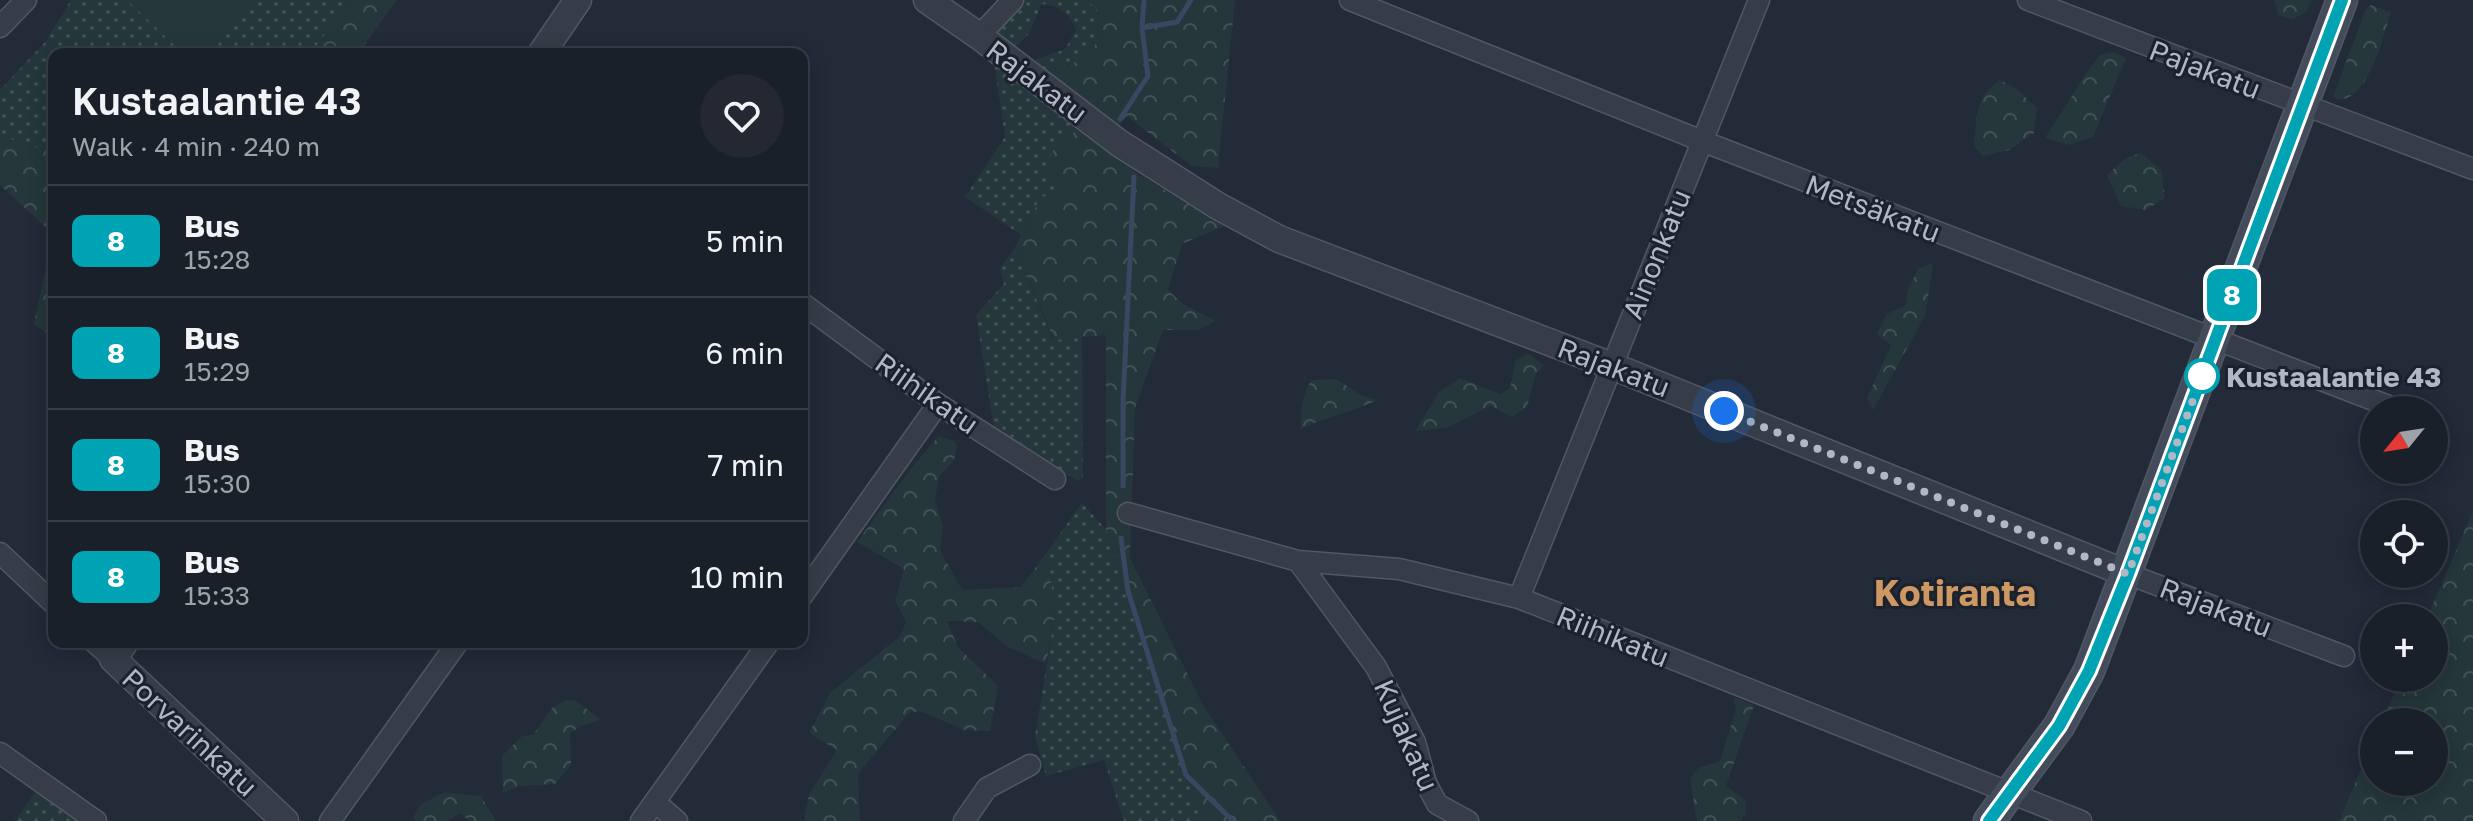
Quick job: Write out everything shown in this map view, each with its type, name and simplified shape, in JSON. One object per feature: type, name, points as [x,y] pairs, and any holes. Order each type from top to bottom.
[{"type":"main road","points":[[1989,821],[2059,726],[2089,671],[2342,0]]},
{"type":"street","points":[[0,27],[26,0]]},
{"type":"street","points":[[545,48],[578,0]]},
{"type":"street","name":"Rajakatu","points":[[927,0],[1119,143],[1218,206],[1279,239],[1612,366],[2128,574],[2344,656]]},
{"type":"street","points":[[979,36],[1013,0]]},
{"type":"street","name":"Metsäkatu","points":[[1350,0],[1702,141],[2362,396]]},
{"type":"street","name":"Ainonkatu","points":[[1519,598],[1759,0]]},
{"type":"street","name":"Pajakatu","points":[[2028,0],[2473,169]]},
{"type":"street","name":"Riihikatu","points":[[808,307],[938,404],[1055,479]]},
{"type":"street","points":[[808,588],[938,404]]},
{"type":"street","name":"Riihikatu","points":[[1128,513],[1298,561],[1399,569],[1519,598],[2081,821]]},
{"type":"street","points":[[0,553],[48,598]]},
{"type":"street","name":"Kujakatu","points":[[1298,561],[1376,667],[1415,742],[1426,783],[1437,804],[1468,821]]},
{"type":"street","name":"Porvarinkatu","points":[[111,648],[285,821]]},
{"type":"street","points":[[330,821],[454,648]]},
{"type":"street","points":[[641,821],[765,648]]},
{"type":"street","points":[[0,753],[96,821]]},
{"type":"street","points":[[964,821],[987,788],[1030,765]]},
{"type":"street","points":[[655,802],[677,821]]},
{"type":"green space","points":[[71,0],[352,0],[315,48],[48,48],[48,151],[0,136],[0,90],[45,42]]},
{"type":"green space","points":[[127,0],[252,0],[206,48],[178,48]]},
{"type":"green space","points":[[352,0],[397,0],[362,48],[315,48]]},
{"type":"green space","points":[[1021,0],[1086,0],[1096,8],[1099,41],[1079,61],[1052,69],[1057,83],[1039,68],[1037,59],[1065,49],[1076,30],[1074,24],[1063,11],[1042,4],[1029,34],[1012,49],[1000,42],[998,32]]},
{"type":"green space","points":[[1086,0],[1140,0],[1142,3],[1142,0],[1235,0],[1218,168],[1192,166],[1126,116],[1105,148],[1140,175],[1224,226],[1182,244],[1168,290],[1183,304],[1216,321],[1198,330],[1163,330],[1135,408],[1130,558],[1203,705],[1280,821],[1202,821],[1106,529],[1106,335],[1054,340],[1015,247],[1041,197],[1062,194],[1043,175],[1057,141],[1074,133],[1052,69],[1079,61],[1099,41],[1096,8]]},
{"type":"green space","points":[[2274,0],[2312,0],[2306,12],[2293,19],[2278,15]]},
{"type":"green space","points":[[2371,5],[2391,12],[2372,68],[2355,93],[2344,99],[2333,97],[2365,11]]},
{"type":"green space","points":[[2113,52],[2126,58],[2093,137],[2069,145],[2045,138],[2100,55]]},
{"type":"green space","points":[[994,63],[1068,116],[1075,134],[1063,194],[1041,197],[1021,235],[965,197],[1005,137]]},
{"type":"green space","points":[[2000,80],[2017,89],[2037,108],[2034,133],[2009,150],[1983,156],[1974,146],[1978,109],[1985,94]]},
{"type":"green space","points":[[0,136],[48,151],[48,229],[0,185]]},
{"type":"green space","points":[[2141,153],[2161,170],[2165,198],[2146,210],[2121,206],[2107,175],[2127,157]]},
{"type":"green space","points":[[1015,247],[1053,340],[1082,337],[1083,477],[1078,481],[994,428],[976,315],[1004,284],[1000,269]]},
{"type":"green space","points":[[48,258],[48,334],[34,324]]},
{"type":"green space","points":[[1933,265],[1925,316],[1873,410],[1867,398],[1891,345],[1877,334],[1887,314],[1906,305],[1907,291],[1918,269]]},
{"type":"green space","points":[[1528,353],[1544,365],[1536,374],[1527,407],[1512,417],[1490,406],[1446,428],[1415,431],[1439,392],[1460,378],[1500,394],[1510,388],[1515,361]]},
{"type":"green space","points":[[1336,379],[1363,396],[1377,400],[1301,429],[1304,397],[1312,380]]},
{"type":"green space","points":[[939,436],[954,441],[957,446],[954,460],[939,476],[935,500],[943,527],[940,550],[962,590],[1021,587],[1047,552],[1055,614],[1046,664],[1006,646],[978,622],[947,621],[958,647],[998,686],[990,731],[964,730],[920,711],[909,713],[858,774],[860,821],[807,821],[804,819],[809,794],[837,750],[809,733],[830,693],[900,636],[906,622],[895,601],[904,569],[857,542]]},
{"type":"green space","points":[[1082,503],[1106,529],[1202,821],[1124,821],[1104,760],[1046,776],[1035,736],[1055,614],[1047,552]]},
{"type":"green space","points":[[2473,511],[2473,821],[2339,821],[2360,772],[2360,796],[2448,796],[2448,708],[2388,708],[2395,692],[2448,692],[2448,604],[2433,604],[2440,588],[2448,588],[2448,569]]},
{"type":"green space","points":[[1733,699],[1754,705],[1726,786],[1746,801],[1746,814],[1740,821],[1697,821],[1690,779],[1698,768],[1720,761],[1736,709]]},
{"type":"green space","points":[[567,700],[576,701],[599,718],[570,733],[571,765],[555,784],[519,786],[503,793],[502,756],[522,736],[533,735],[552,708]]},
{"type":"green space","points":[[37,789],[82,821],[15,821]]},
{"type":"green space","points":[[444,792],[481,796],[496,821],[470,821],[460,813],[448,821],[415,821],[413,817],[420,805]]},
{"type":"waterway","points":[[1120,119],[1148,76],[1142,28],[1144,0]]},
{"type":"waterway","points":[[1142,28],[1177,22],[1191,0]]},
{"type":"waterway","points":[[1123,486],[1123,401],[1134,177]]},
{"type":"waterway","points":[[1121,538],[1128,591],[1186,775],[1233,821]]},
{"type":"bus line","name":"8","points":[[1989,821],[2059,726],[2089,671],[2342,0]]},
{"type":"place","name":"Kustaalantie 43","points":[[2202,376]]},
{"type":"district","name":"Kotiranta","points":[[1955,592]]},
{"type":"route","points":[[1724,411],[2128,574],[2202,376]]}]
